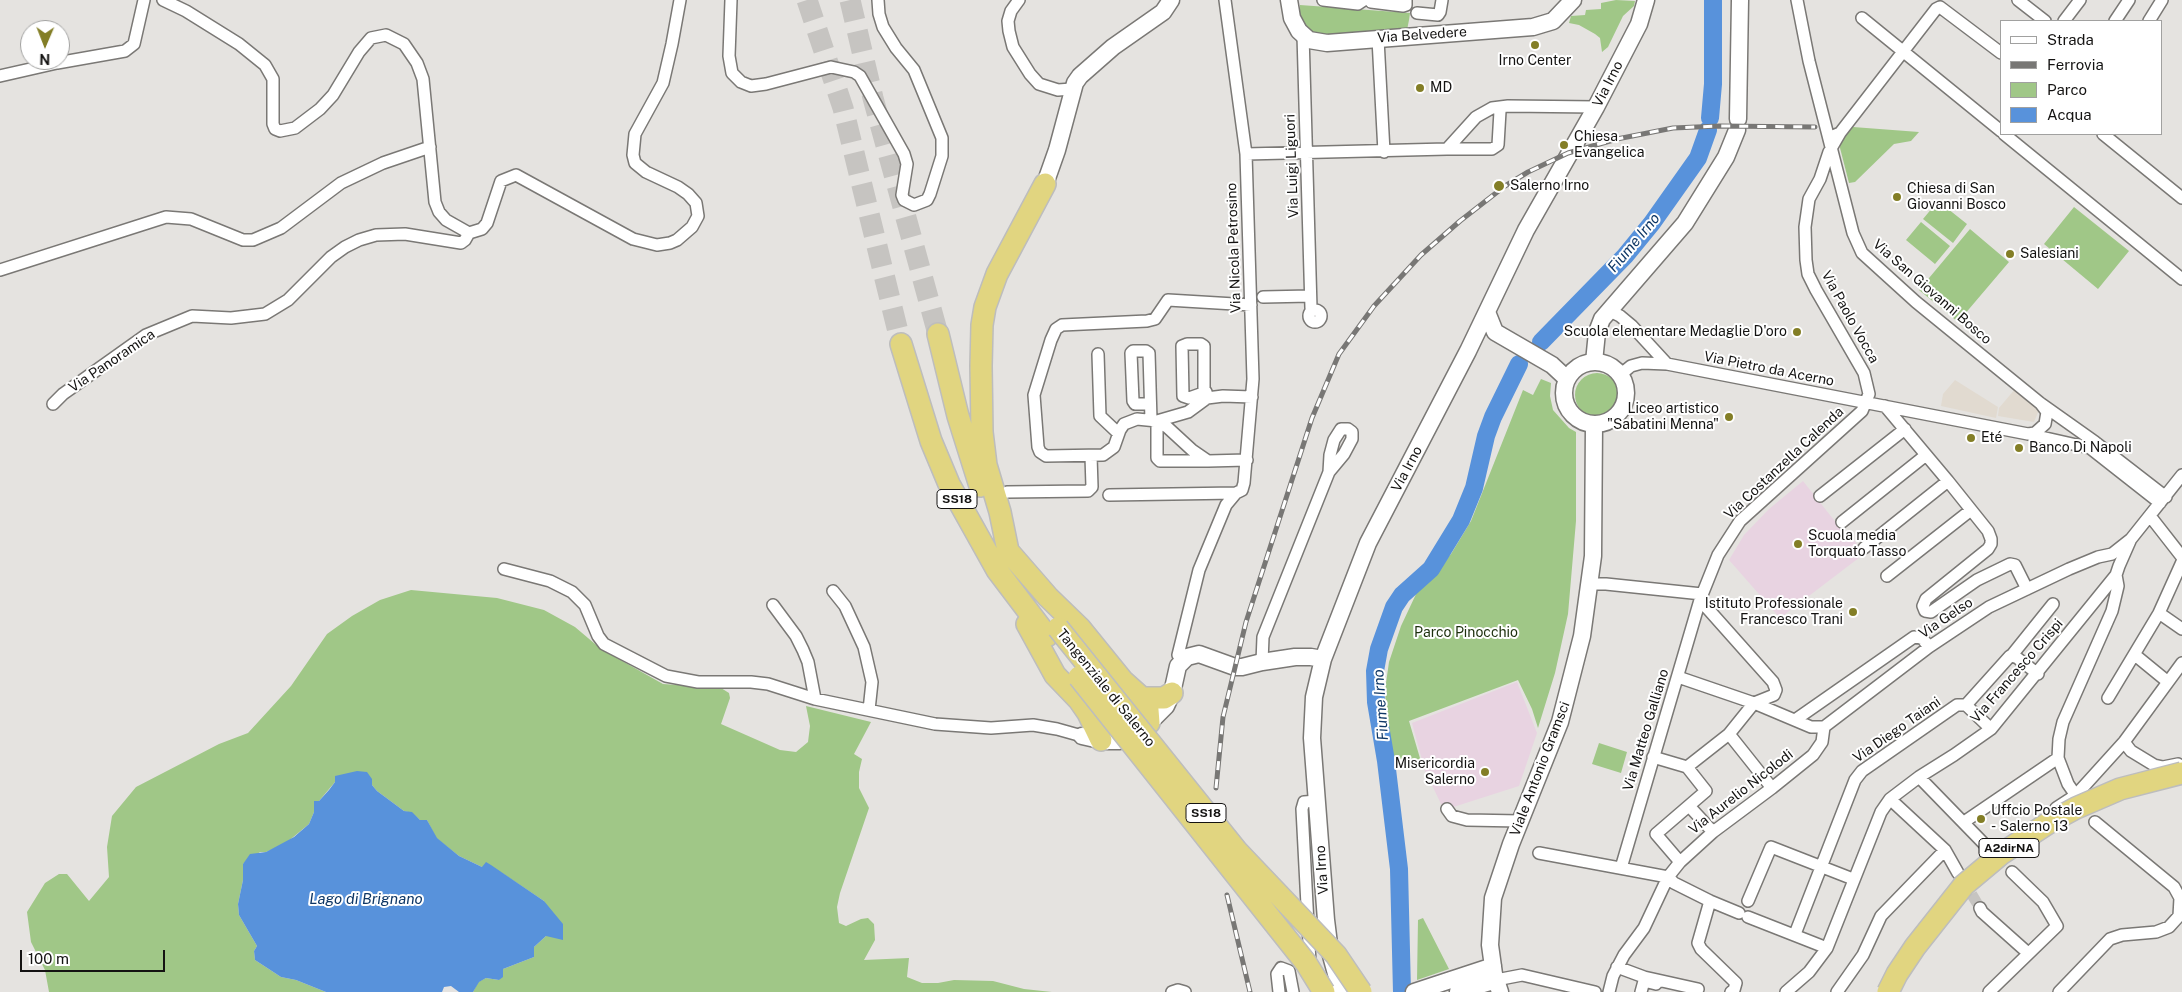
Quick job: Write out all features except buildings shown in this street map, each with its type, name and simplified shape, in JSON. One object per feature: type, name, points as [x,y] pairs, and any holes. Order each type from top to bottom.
[{"type":"highway","points":[[1045,184],[997,274],[982,325],[981,366],[986,465],[1000,512],[1008,551],[1048,597],[1080,628],[1123,681],[1142,698],[1148,710],[1149,723]]},
{"type":"highway","name":"Tangenziale di Salerno","points":[[938,334],[970,459],[984,498],[1008,551],[1053,632],[1306,963],[1325,992]]},
{"type":"highway","name":"Tangenziale di Salerno","points":[[901,344],[931,441],[949,484],[997,570],[1053,632],[1237,851],[1336,955],[1361,992]]},
{"type":"highway","points":[[980,542],[992,572],[1030,629],[1055,675],[1079,700],[1091,732]]},
{"type":"highway","points":[[1142,698],[1164,698],[1172,693]]},
{"type":"highway","name":"A2dirNA","points":[[1888,992],[1897,974],[1915,947],[1958,892],[2001,854],[2050,822],[2083,805],[2120,790],[2182,773]]},
{"type":"highway","name":"A2dirNA","points":[[1902,992],[1940,935],[1982,887],[2001,870],[2046,840],[2100,811],[2151,793],[2182,786]]},
{"type":"main road","points":[[1045,184],[1058,150],[1072,89],[1080,76],[1092,64],[1163,12],[1171,0]]},
{"type":"main road","points":[[1290,0],[1294,25],[1303,35]]},
{"type":"main road","name":"Via Belvedere","points":[[1303,35],[1315,42],[1533,27],[1553,21],[1573,0]]},
{"type":"main road","name":"Via Irno","points":[[1639,24],[1641,0]]},
{"type":"main road","name":"Via Irno","points":[[1341,992],[1330,952],[1326,920],[1312,738],[1314,697],[1323,659],[1368,543],[1472,344],[1526,230],[1596,107],[1639,24],[1646,0]]},
{"type":"main road","points":[[1594,362],[1597,332],[1602,319],[1608,310],[1664,250],[1685,223],[1726,157],[1737,125],[1740,0]]},
{"type":"main road","points":[[1488,312],[1495,332],[1552,366],[1567,379]]},
{"type":"main road","points":[[1472,344],[1482,335],[1495,332]]},
{"type":"main road","points":[[1594,362],[1608,365],[1620,375],[1626,392],[1622,410],[1610,421],[1594,425],[1577,419],[1571,413],[1564,396],[1567,379],[1576,369],[1594,362]]},
{"type":"main road","name":"Viale Antonio Gramsci","points":[[1496,979],[1490,920],[1493,898],[1499,875],[1560,722],[1582,636],[1593,556],[1594,425]]},
{"type":"main road","points":[[1091,732],[1120,741],[1149,723],[1166,706],[1172,693],[1178,666],[1187,657],[1199,654],[1235,667],[1295,657],[1323,659]]},
{"type":"main road","name":"Via Irno","points":[[1325,992],[1330,952]]},
{"type":"main road","points":[[1414,992],[1476,978],[1496,979]]},
{"type":"main road","points":[[1458,992],[1476,978]]},
{"type":"street","points":[[0,76],[125,51],[134,44],[144,0]]},
{"type":"street","points":[[163,0],[194,16],[239,44],[265,65],[273,79],[273,124],[280,131],[295,128],[320,109],[333,95],[363,46],[371,38],[386,35],[399,40],[411,51],[423,78],[433,190],[439,212],[446,220],[469,233],[482,229],[487,223],[501,180],[516,175],[641,243],[657,245],[670,243],[692,227],[698,216],[696,203],[693,199],[678,187],[646,172],[635,163],[633,155],[635,134],[663,83],[680,0]]},
{"type":"street","points":[[731,0],[730,66],[732,73],[737,79],[745,84],[757,86],[831,67],[854,72],[860,76],[904,154],[907,164],[902,195],[904,200],[914,205],[927,200],[930,194],[942,156],[942,138],[914,70],[896,48],[883,27],[879,14],[878,0]]},
{"type":"street","points":[[1020,0],[1011,11],[1008,21],[1013,47],[1030,74],[1039,84],[1058,90],[1072,89]]},
{"type":"street","name":"Via Nicola Petrosino","points":[[1225,0],[1246,154],[1254,350],[1247,460],[1242,490],[1236,492]]},
{"type":"street","points":[[1323,0],[1358,4],[1368,1],[1403,6],[1406,6],[1406,0]]},
{"type":"street","points":[[1416,13],[1438,14],[1442,0]]},
{"type":"street","name":"Via San Giovanni Bosco","points":[[1797,0],[1808,61],[1853,234],[1862,253],[1916,302],[2040,402],[2095,442],[2163,500]]},
{"type":"street","points":[[2018,0],[2032,4],[2044,20]]},
{"type":"street","points":[[2065,20],[2080,0]]},
{"type":"street","points":[[2116,20],[2129,0]]},
{"type":"street","points":[[2150,20],[2162,0]]},
{"type":"street","name":"Via Paolo Vocca","points":[[1866,402],[1869,391],[1864,373],[1808,274],[1805,227],[1808,200],[1840,133],[1936,9],[1940,7],[1945,8],[2000,52]]},
{"type":"street","points":[[1862,18],[2000,131]]},
{"type":"street","name":"Via Luigi Liguori","points":[[1303,35],[1310,296],[1312,309]]},
{"type":"street","points":[[1378,39],[1384,152]]},
{"type":"street","points":[[1246,154],[1384,152],[1447,148],[1492,149],[1498,146],[1502,107]]},
{"type":"street","points":[[1447,148],[1485,111],[1502,107],[1596,107]]},
{"type":"street","points":[[1827,132],[1835,136],[1840,133]]},
{"type":"street","points":[[2004,135],[2182,279]]},
{"type":"street","points":[[2117,138],[2182,198]]},
{"type":"street","points":[[0,270],[145,222],[173,216],[191,219],[243,240],[253,240],[281,228],[341,182],[383,163],[430,147]]},
{"type":"street","points":[[1826,163],[1836,169],[1839,177]]},
{"type":"street","name":"Via Panoramica","points":[[54,404],[63,394],[146,335],[192,316],[231,318],[265,314],[288,300],[331,258],[345,247],[359,240],[376,235],[406,234],[461,243],[469,233]]},
{"type":"street","points":[[1263,297],[1310,296]]},
{"type":"street","points":[[1207,395],[1188,412],[1154,420],[1131,420],[1124,424],[1118,433],[1114,447],[1103,455],[1046,456],[1040,452],[1038,447],[1034,395],[1056,329],[1062,325],[1147,321],[1155,319],[1164,303],[1168,300],[1251,306]]},
{"type":"street","points":[[1608,310],[1620,316],[1632,326],[1666,364]]},
{"type":"street","points":[[1207,395],[1204,346],[1201,344],[1187,344],[1182,346],[1183,396],[1189,398],[1207,395],[1252,397]]},
{"type":"street","points":[[1098,354],[1100,416],[1118,433]]},
{"type":"street","name":"Via Pietro da Acerno","points":[[1620,375],[1631,366],[1642,362],[1666,364],[2028,434],[2090,448],[2163,500]]},
{"type":"street","name":"Via Costanzella Calenda","points":[[1701,597],[1718,555],[1740,521],[1862,411],[1866,402]]},
{"type":"street","points":[[2028,434],[2040,430],[2046,421],[2047,412],[2040,402]]},
{"type":"street","points":[[1150,404],[1154,420],[1157,458],[1160,461],[1247,460]]},
{"type":"street","points":[[1885,406],[1988,531],[1991,544],[1982,554],[1926,599],[1923,606],[1924,611],[1931,612],[1977,580],[2010,564],[2015,565],[2027,589]]},
{"type":"street","points":[[1154,420],[1208,461]]},
{"type":"street","points":[[1820,496],[1905,429]]},
{"type":"street","points":[[1842,522],[1926,454]]},
{"type":"street","points":[[1007,492],[1088,491],[1092,487],[1091,456]]},
{"type":"street","points":[[1262,662],[1263,636],[1329,472]]},
{"type":"street","points":[[2116,575],[2131,539],[2181,478]]},
{"type":"street","points":[[1864,548],[1948,481]]},
{"type":"street","points":[[1108,495],[1236,492]]},
{"type":"street","points":[[1182,661],[1178,655],[1199,570],[1217,523],[1226,505],[1236,492]]},
{"type":"street","points":[[1886,576],[1971,510]]},
{"type":"street","points":[[2150,516],[2182,557]]},
{"type":"street","name":"Via Gelso","points":[[1824,727],[1929,647],[1989,607],[2098,557],[2112,554],[2131,539]]},
{"type":"street","points":[[2078,798],[2068,784],[2058,758],[2059,739],[2063,722],[2112,611],[2118,586],[2116,575],[2107,561],[2098,557]]},
{"type":"street","points":[[2108,698],[2159,613],[2182,562]]},
{"type":"street","points":[[504,569],[550,581],[572,592],[585,605],[598,636],[604,644],[666,676],[698,682],[751,682],[768,684],[815,700],[949,725],[991,728],[1033,725],[1091,732]]},
{"type":"street","name":"Via Francesco Crispi","points":[[1786,992],[1809,972],[1827,948],[1881,812],[1890,799],[1919,776],[1991,729],[2038,674],[2116,575]]},
{"type":"street","points":[[1590,584],[1606,584],[1701,597],[1773,682],[1776,690],[1774,695],[1754,702],[1729,734],[1688,767]]},
{"type":"street","points":[[833,591],[845,606],[864,647],[872,682],[869,710]]},
{"type":"street","name":"Via Matteo Galliano","points":[[1621,868],[1701,597]]},
{"type":"street","name":"Via Diego Taiani","points":[[1795,934],[1855,780],[1862,771],[1957,705],[1966,705],[2012,655],[2053,604]]},
{"type":"street","points":[[773,605],[796,636],[803,650],[808,662],[815,700]]},
{"type":"street","points":[[2159,613],[2182,629]]},
{"type":"street","points":[[1795,720],[1914,637],[1922,638],[1929,647]]},
{"type":"street","points":[[2012,655],[2038,674]]},
{"type":"street","points":[[2135,655],[2168,682]]},
{"type":"street","points":[[1919,776],[1991,851],[2078,798],[2124,742],[2182,663]]},
{"type":"street","points":[[1678,677],[1754,702],[1811,727],[1824,727]]},
{"type":"street","points":[[1966,705],[1991,729]]},
{"type":"street","name":"Via Aurelio Nicolodi","points":[[1609,992],[1617,967],[1644,928],[1668,877],[1680,862],[1713,832],[1772,788],[1819,748],[1824,727]]},
{"type":"street","points":[[1729,734],[1772,788]]},
{"type":"street","points":[[2124,742],[2131,751],[2154,765],[2172,766],[2182,763]]},
{"type":"street","points":[[1653,757],[1688,767],[1706,791],[1656,834],[1680,862]]},
{"type":"street","points":[[1964,822],[2058,758]]},
{"type":"street","points":[[1890,799],[1945,850],[1958,872]]},
{"type":"street","points":[[1313,992],[1302,809],[1304,802],[1317,801]]},
{"type":"street","points":[[1690,806],[1713,832]]},
{"type":"street","points":[[1447,809],[1452,816],[1467,820],[1520,821]]},
{"type":"street","points":[[2060,992],[2110,939],[2122,935],[2156,932],[2169,927],[2179,916],[2180,898],[2174,887],[2095,822]]},
{"type":"street","points":[[1748,901],[1771,847],[1853,879]]},
{"type":"street","points":[[1837,992],[1863,955],[1881,916],[1945,850]]},
{"type":"street","points":[[1539,853],[1668,877],[1674,883],[1710,901],[1827,948]]},
{"type":"street","points":[[1989,992],[2057,926],[2043,902],[2012,872]]},
{"type":"street","points":[[1710,901],[1698,943],[1700,949],[1736,983],[1733,991]]},
{"type":"street","points":[[1980,908],[1982,912],[2028,953]]},
{"type":"street","points":[[1617,967],[1694,991]]},
{"type":"street","points":[[1278,992],[1277,974],[1281,968],[1289,971],[1293,992]]},
{"type":"street","points":[[1496,979],[1522,975],[1595,992]]},
{"type":"street","points":[[1642,992],[1644,981],[1694,991]]},
{"type":"street","points":[[1172,992],[1178,990],[1186,992]]},
{"type":"shaded area","points":[[1955,380],[1998,407],[1996,418],[1941,406],[1943,394]]},
{"type":"shaded area","points":[[2015,389],[2039,410],[2034,422],[1998,416],[1999,408]]},
{"type":"shaded area","name":"Scuola media Torquato Tasso","points":[[1803,481],[1845,534],[1848,532],[1864,554],[1780,618],[1729,560],[1744,535],[1769,509]]},
{"type":"shaded area","points":[[1517,682],[1537,733],[1519,786],[1444,810],[1425,771],[1412,723]]},
{"type":"green space","points":[[1616,0],[1635,1],[1634,6],[1623,16],[1608,47],[1602,52],[1600,38],[1579,25],[1569,23],[1571,16],[1585,15],[1586,10],[1601,9],[1601,3]]},
{"type":"green space","points":[[1300,5],[1410,13],[1407,30],[1323,37],[1313,34],[1307,29],[1299,13]]},
{"type":"green space","points":[[1853,127],[1919,132],[1911,141],[1894,144],[1855,182],[1849,183],[1839,144]]},
{"type":"green space","points":[[1938,201],[1967,224],[1953,243],[1923,219]]},
{"type":"green space","points":[[2074,207],[2129,251],[2098,289],[2044,244]]},
{"type":"green space","points":[[1921,222],[1950,246],[1935,264],[1906,240]]},
{"type":"green space","points":[[1970,229],[2009,262],[1958,322],[1919,290]]},
{"type":"green space","points":[[1601,373],[1613,379],[1618,386],[1618,404],[1613,411],[1606,416],[1593,417],[1585,414],[1578,407],[1575,391],[1578,383],[1585,376]]},
{"type":"green space","name":"Parco Pinocchio","points":[[1541,379],[1551,383],[1550,396],[1553,410],[1569,428],[1576,432],[1576,521],[1568,614],[1555,673],[1538,728],[1532,709],[1518,680],[1409,721],[1422,765],[1394,769],[1388,746],[1385,690],[1389,662],[1401,626],[1417,592],[1451,554],[1471,521],[1523,390],[1533,395]]},
{"type":"green space","points":[[411,590],[497,598],[544,610],[575,627],[601,649],[663,684],[721,688],[729,693],[730,698],[721,724],[780,750],[796,752],[808,742],[810,726],[806,706],[871,722],[854,754],[862,759],[859,772],[859,788],[869,808],[840,893],[837,907],[839,923],[846,926],[868,918],[874,924],[875,940],[864,960],[909,958],[907,977],[922,983],[954,980],[993,981],[1024,989],[1052,992],[473,992],[478,982],[486,978],[499,980],[503,969],[534,957],[534,947],[546,936],[552,936],[544,901],[502,873],[482,867],[459,856],[436,838],[427,820],[420,820],[412,813],[404,811],[377,791],[372,785],[335,782],[319,801],[314,801],[314,812],[309,824],[286,843],[266,852],[260,852],[243,864],[243,880],[238,904],[239,915],[257,946],[254,951],[255,960],[281,977],[296,980],[326,992],[49,992],[45,970],[31,942],[27,912],[45,883],[59,874],[67,874],[89,901],[109,877],[107,847],[112,816],[136,787],[219,744],[248,733],[291,686],[327,634],[352,616],[380,600]]},
{"type":"green space","points":[[1599,743],[1627,752],[1621,773],[1592,764]]},
{"type":"green space","points":[[1423,918],[1449,969],[1417,980],[1418,920]]},
{"type":"water","name":"Lago di Brignano","points":[[357,771],[367,772],[372,779],[372,785],[377,791],[404,811],[412,812],[420,820],[427,820],[437,838],[459,856],[482,867],[486,862],[544,901],[563,924],[563,940],[546,936],[534,947],[534,957],[503,969],[503,977],[499,980],[486,978],[479,982],[473,992],[459,992],[451,986],[444,987],[442,992],[326,992],[296,980],[281,977],[255,960],[254,951],[257,946],[239,915],[238,904],[243,880],[243,864],[250,854],[266,852],[294,837],[309,824],[314,812],[314,801],[319,801],[329,790],[335,782],[335,776]]},
{"type":"waterway","name":"Fiume Irno","points":[[1710,118],[1713,84],[1713,0]]},
{"type":"waterway","name":"Fiume Irno","points":[[1541,342],[1625,256],[1652,223],[1698,158],[1708,130]]},
{"type":"waterway","name":"Fiume Irno","points":[[1402,992],[1399,869],[1386,761],[1376,702],[1375,671],[1379,649],[1394,607],[1402,595],[1431,569],[1461,520],[1474,488],[1486,436],[1493,417],[1519,364]]},
{"type":"tunnel","points":[[807,0],[843,108],[901,344]]},
{"type":"tunnel","points":[[850,0],[873,98],[938,334]]},
{"type":"tunnel","points":[[1963,880],[1980,908]]},
{"type":"railway","points":[[1216,788],[1223,717],[1246,622],[1312,418],[1339,354],[1374,306],[1421,255],[1460,221],[1505,186],[1528,172],[1568,153],[1617,139],[1673,128],[1720,126],[1815,127]]},
{"type":"railway","points":[[1227,895],[1250,992]]},
{"type":"place","name":"Irno Center","points":[[1535,45]]},
{"type":"place","name":"MD","points":[[1420,88]]},
{"type":"place","name":"Chiesa Evangelica","points":[[1564,145]]},
{"type":"place","name":"Salerno Irno","points":[[1499,186]]},
{"type":"place","name":"Chiesa di San Giovanni Bosco","points":[[1897,197]]},
{"type":"place","name":"Salesiani","points":[[2010,254]]},
{"type":"place","name":"Scuola elementare Medaglie D'oro","points":[[1797,332]]},
{"type":"place","name":"Liceo artistico \"Sabatini Menna\"","points":[[1729,417]]},
{"type":"place","name":"Eté","points":[[1971,438]]},
{"type":"place","name":"Banco Di Napoli","points":[[2019,448]]},
{"type":"place","name":"Scuola media Torquato Tasso","points":[[1798,544]]},
{"type":"place","name":"Istituto Professionale Francesco Trani","points":[[1853,612]]},
{"type":"place","name":"Misericordia Salerno","points":[[1485,772]]},
{"type":"place","name":"Uffcio Postale - Salerno 13","points":[[1981,819]]}]
